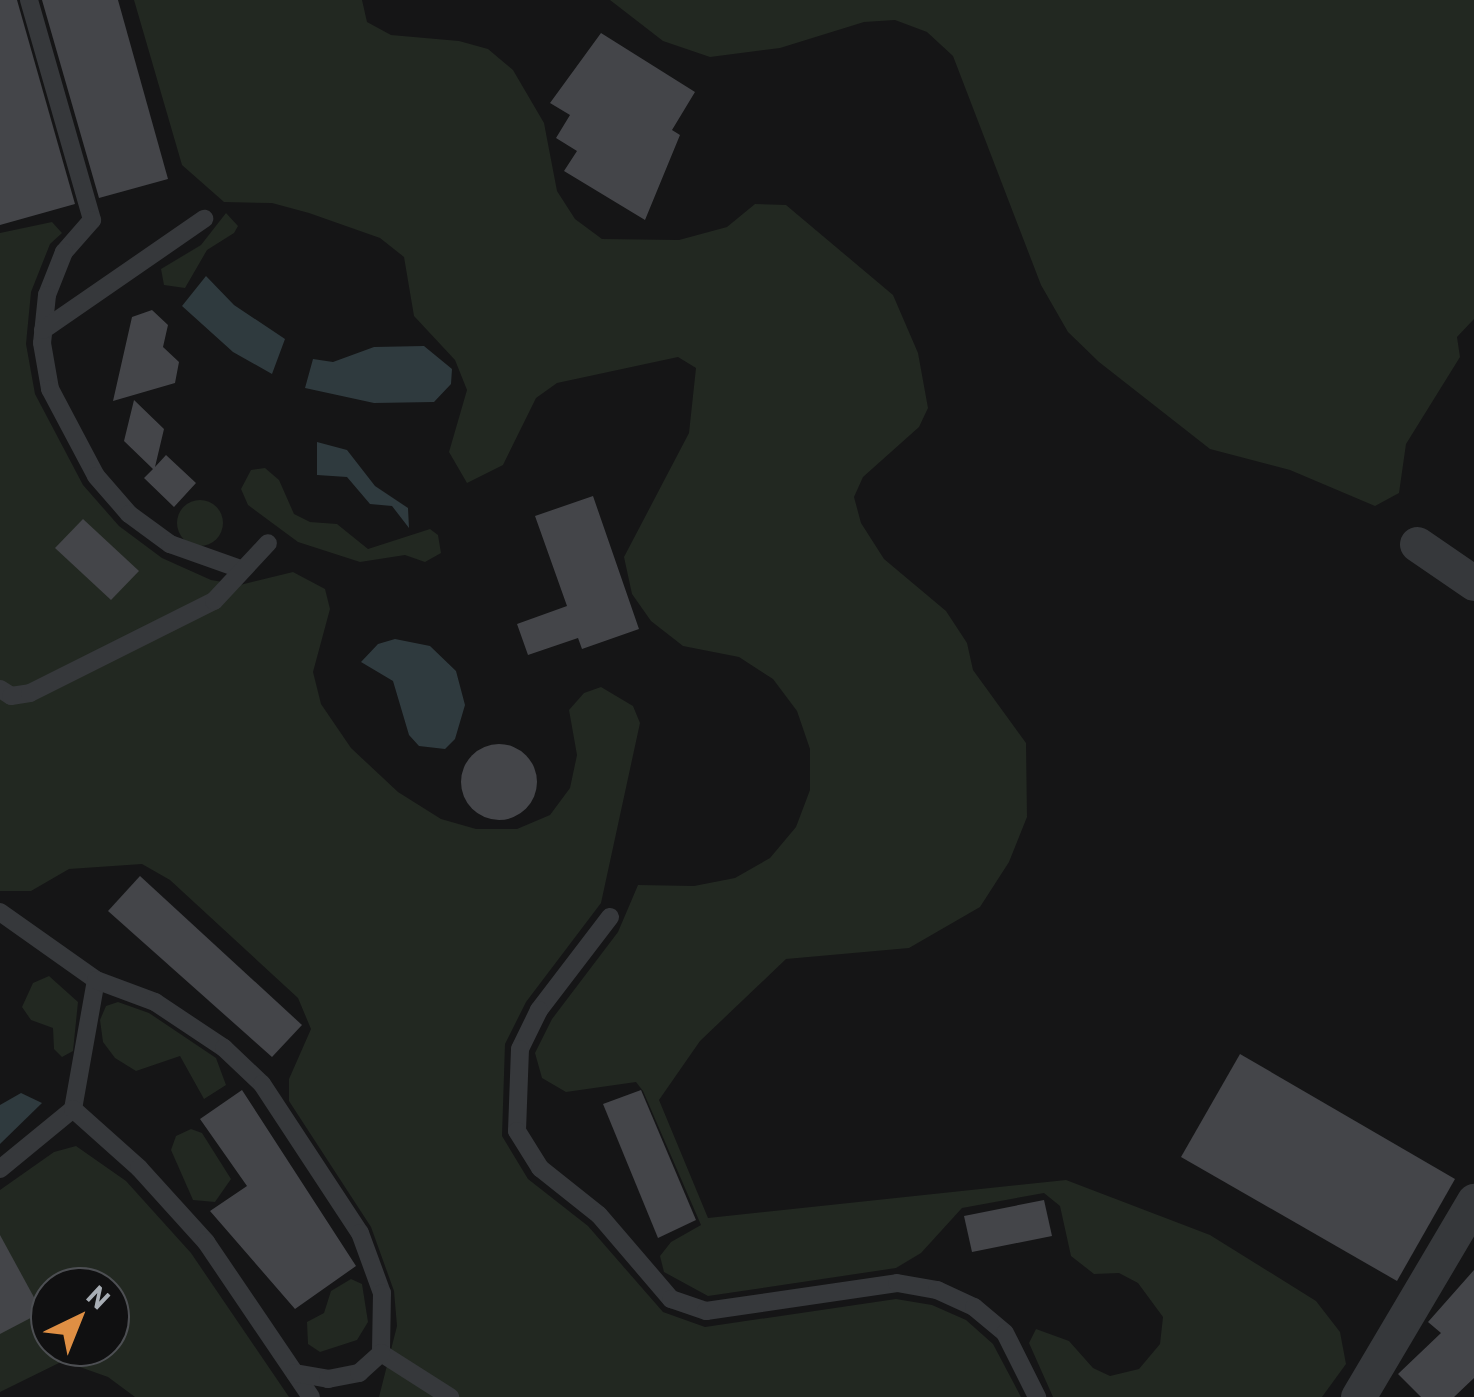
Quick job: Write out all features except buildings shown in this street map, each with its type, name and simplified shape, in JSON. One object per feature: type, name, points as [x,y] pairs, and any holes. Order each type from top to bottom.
[{"type":"street","points":[[1417,544],[1474,583]]},
{"type":"street","points":[[1358,1397],[1474,1201]]},
{"type":"lane","points":[[30,0],[92,220],[64,252],[47,295],[43,330],[50,389],[96,476],[130,514],[170,544],[243,570]]},
{"type":"lane","points":[[43,330],[204,219]]},
{"type":"lane","points":[[0,689],[30,694],[214,601],[268,543]]},
{"type":"lane","points":[[0,912],[96,980],[155,1002],[224,1048],[262,1084],[360,1232],[382,1294],[382,1353],[358,1374],[328,1379],[295,1373]]},
{"type":"lane","points":[[610,917],[539,1010],[520,1048],[517,1131],[540,1168],[599,1214],[672,1299],[706,1312],[896,1283],[937,1290],[974,1307],[1005,1333],[1037,1397]]},
{"type":"lane","points":[[0,1169],[73,1109],[96,980]]},
{"type":"lane","points":[[73,1109],[206,1242],[312,1397]]},
{"type":"lane","points":[[382,1353],[450,1397]]},
{"type":"shaded area","points":[[134,0],[362,0],[367,22],[391,35],[459,41],[488,49],[513,70],[544,123],[557,191],[575,219],[602,239],[679,240],[727,227],[755,204],[786,205],[893,295],[918,353],[928,408],[919,427],[863,477],[854,497],[861,523],[884,559],[946,611],[967,643],[973,670],[1026,743],[1027,817],[1009,862],[980,907],[909,948],[786,959],[700,1041],[659,1100],[708,1218],[1066,1180],[1210,1235],[1316,1301],[1340,1332],[1346,1364],[1322,1397],[1053,1397],[1029,1343],[1036,1329],[1069,1341],[1093,1368],[1110,1376],[1139,1369],[1160,1344],[1163,1317],[1138,1283],[1119,1273],[1094,1274],[1071,1256],[1060,1206],[1044,1193],[962,1208],[921,1253],[896,1268],[708,1296],[664,1272],[660,1256],[671,1242],[701,1225],[643,1091],[636,1082],[566,1092],[542,1078],[535,1053],[552,1019],[618,932],[638,885],[694,886],[735,878],[770,858],[796,827],[810,790],[810,749],[797,711],[773,679],[739,657],[683,646],[651,621],[632,594],[624,557],[689,433],[696,368],[678,357],[557,383],[536,398],[503,465],[467,483],[449,452],[467,390],[455,360],[414,316],[404,257],[380,238],[309,213],[272,203],[224,202],[182,165]]},
{"type":"shaded area","points":[[610,0],[1474,0],[1474,319],[1457,337],[1460,357],[1406,444],[1399,493],[1375,506],[1290,470],[1210,449],[1099,362],[1068,332],[1041,285],[953,56],[927,32],[895,20],[864,22],[780,48],[710,57],[663,41]]},
{"type":"shaded area","points":[[226,213],[238,226],[234,233],[207,250],[185,288],[164,285],[161,269],[201,245]]},
{"type":"shaded area","points":[[52,222],[62,233],[50,244],[31,292],[26,344],[35,394],[83,485],[119,526],[162,558],[211,580],[240,585],[293,572],[325,589],[330,609],[313,672],[321,704],[351,748],[398,792],[441,819],[476,829],[517,829],[550,815],[570,788],[577,755],[569,710],[584,693],[601,687],[633,706],[640,723],[601,903],[526,1002],[505,1044],[502,1136],[528,1179],[588,1226],[663,1312],[705,1327],[896,1299],[932,1305],[966,1320],[993,1344],[1021,1397],[379,1397],[397,1326],[394,1291],[371,1227],[289,1101],[289,1079],[311,1029],[298,998],[170,880],[142,864],[69,869],[31,891],[0,891],[0,233]]},
{"type":"shaded area","points":[[206,276],[234,305],[285,339],[272,374],[233,352],[182,306]]},
{"type":"shaded area","points":[[424,346],[452,369],[451,384],[434,402],[374,403],[305,388],[313,359],[333,362],[374,347]]},
{"type":"shaded area","points":[[317,442],[347,450],[375,486],[408,508],[409,528],[392,506],[370,504],[347,477],[317,475]]},
{"type":"shaded area","points":[[265,468],[279,480],[294,514],[310,522],[337,524],[368,549],[430,529],[438,535],[441,553],[425,562],[405,555],[360,562],[298,542],[248,505],[241,489],[251,470]]},
{"type":"shaded area","points":[[200,500],[216,507],[223,523],[216,539],[200,546],[184,539],[177,523],[184,507]]},
{"type":"shaded area","points":[[395,639],[430,646],[456,671],[465,705],[455,739],[445,749],[419,746],[409,735],[393,681],[361,662],[378,644]]},
{"type":"shaded area","points":[[49,976],[78,1002],[73,1051],[62,1057],[54,1049],[53,1028],[31,1020],[22,1007],[33,983]]},
{"type":"shaded area","points":[[118,1002],[149,1013],[216,1058],[226,1085],[204,1099],[180,1056],[136,1071],[115,1058],[103,1042],[100,1020],[106,1006]]},
{"type":"shaded area","points":[[21,1093],[42,1103],[0,1144],[0,1105]]},
{"type":"shaded area","points":[[191,1129],[202,1133],[231,1179],[215,1202],[193,1200],[171,1150],[176,1136]]},
{"type":"shaded area","points":[[76,1146],[126,1181],[191,1253],[289,1397],[135,1397],[108,1377],[80,1367],[130,1367],[130,1267],[30,1267],[30,1367],[51,1367],[0,1392],[0,1190],[54,1152]]},
{"type":"shaded area","points":[[351,1279],[362,1284],[368,1322],[357,1340],[320,1352],[308,1344],[307,1322],[324,1313],[331,1291]]}]
